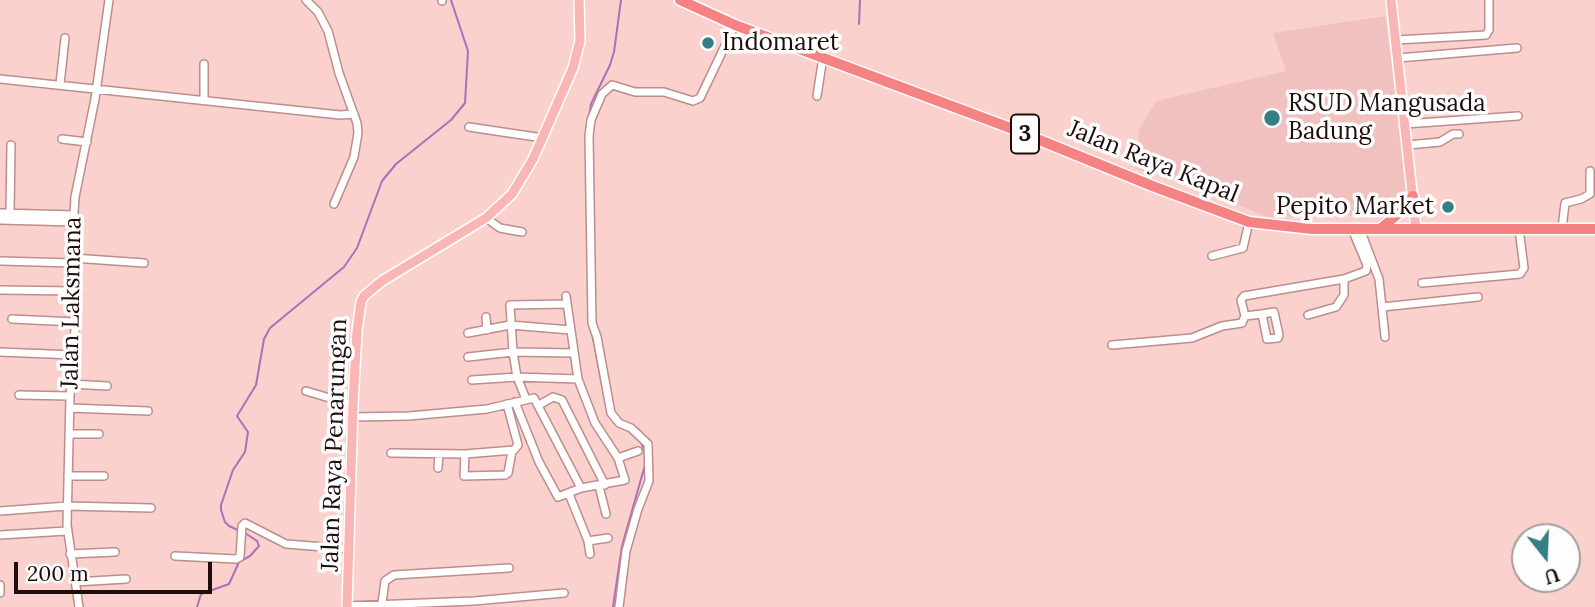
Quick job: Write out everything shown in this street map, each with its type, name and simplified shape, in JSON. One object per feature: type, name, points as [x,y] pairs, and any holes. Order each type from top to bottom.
[{"type":"highway","name":"Jalan Raya Kapal","points":[[685,1],[735,25],[1005,126],[1249,222],[1287,228],[1595,229]]},
{"type":"highway","points":[[1379,229],[1397,216],[1413,196]]},
{"type":"main road","name":"Jalan Raya Penarungan","points":[[347,606],[359,309],[364,296],[397,271],[486,218],[512,194],[543,138],[576,58],[580,41],[579,0]]},
{"type":"main road","points":[[1391,0],[1416,229]]},
{"type":"street","name":"Jalan Laksmana","points":[[79,607],[67,531],[70,396],[75,322],[75,197],[97,88],[109,0]]},
{"type":"street","points":[[306,0],[318,12],[328,31],[358,133],[354,157],[334,204]]},
{"type":"street","points":[[1396,40],[1486,35],[1489,30],[1489,0]]},
{"type":"street","points":[[620,607],[626,551],[649,481],[649,452],[646,440],[631,428],[619,423],[611,413],[592,323],[591,120],[602,94],[612,85],[635,92],[664,92],[699,99],[735,25]]},
{"type":"street","points":[[60,84],[65,38]]},
{"type":"street","points":[[1398,58],[1517,48]]},
{"type":"street","points":[[817,96],[823,57]]},
{"type":"street","points":[[204,64],[204,100]]},
{"type":"street","points":[[0,79],[340,115],[354,114]]},
{"type":"street","points":[[1405,124],[1518,116]]},
{"type":"street","points":[[469,127],[543,138]]},
{"type":"street","points":[[1408,145],[1440,142],[1453,134],[1459,134]]},
{"type":"street","points":[[62,139],[87,142]]},
{"type":"street","points":[[10,213],[11,145]]},
{"type":"street","points":[[1562,229],[1565,204],[1590,194],[1590,171]]},
{"type":"street","points":[[0,213],[74,218]]},
{"type":"street","points":[[0,220],[74,218]]},
{"type":"street","points":[[486,218],[500,228],[522,232]]},
{"type":"street","points":[[1212,256],[1243,248],[1249,222]]},
{"type":"street","points":[[1112,345],[1198,337],[1222,326],[1242,323],[1245,316],[1241,300],[1244,296],[1343,279],[1366,271],[1356,229]]},
{"type":"street","points":[[1356,229],[1378,279],[1385,337]]},
{"type":"street","points":[[1422,282],[1520,274],[1524,268],[1519,229]]},
{"type":"street","points":[[0,261],[144,263]]},
{"type":"street","points":[[1308,315],[1341,303],[1344,295],[1343,279]]},
{"type":"street","points":[[0,290],[75,291]]},
{"type":"street","points":[[1382,307],[1478,297]]},
{"type":"street","points":[[511,403],[555,495],[561,497],[581,488],[625,480],[618,458],[595,423],[578,379],[566,300],[511,304],[509,307],[517,377],[526,399]]},
{"type":"street","points":[[1245,316],[1262,314]]},
{"type":"street","points":[[486,317],[487,330]]},
{"type":"street","points":[[12,318],[75,322]]},
{"type":"street","points":[[468,333],[510,325],[571,330]]},
{"type":"street","points":[[0,352],[74,355]]},
{"type":"street","points":[[468,357],[513,352],[574,353]]},
{"type":"street","points":[[472,380],[517,377],[578,379]]},
{"type":"street","points":[[71,384],[107,386]]},
{"type":"street","points":[[306,391],[353,410],[377,416],[487,409],[536,398],[581,488]]},
{"type":"street","points":[[19,395],[70,396]]},
{"type":"street","points":[[539,405],[553,397],[562,400],[602,485],[606,514]]},
{"type":"street","points":[[391,453],[465,454],[512,451],[518,445],[511,403]]},
{"type":"street","points":[[70,408],[148,411]]},
{"type":"street","points":[[70,435],[99,434]]},
{"type":"street","points":[[465,454],[464,476],[505,475],[508,473],[512,451]]},
{"type":"street","points":[[618,458],[638,452]]},
{"type":"street","points":[[438,468],[439,454]]},
{"type":"street","points":[[68,476],[104,476]]},
{"type":"street","points":[[569,494],[588,541],[590,554]]},
{"type":"street","points":[[0,510],[67,506],[151,508]]},
{"type":"street","points":[[175,556],[236,559],[240,557],[242,526],[245,523],[286,544],[350,549]]},
{"type":"street","points":[[0,535],[67,531]]},
{"type":"street","points":[[588,541],[608,538]]},
{"type":"street","points":[[70,554],[115,552]]},
{"type":"street","points":[[382,603],[385,581],[394,575],[509,568]]},
{"type":"street","points":[[75,582],[126,579]]},
{"type":"street","points":[[0,585],[0,593]]},
{"type":"street","points":[[347,606],[474,601],[564,593]]},
{"type":"shaded area","name":"RSUD Mangusada Badung","points":[[1385,16],[1410,194],[1398,209],[1379,215],[1267,217],[1156,171],[1154,176],[1135,168],[1139,130],[1156,101],[1286,71],[1273,33]]},
{"type":"waterway","points":[[240,531],[225,522],[221,505],[233,470],[245,452],[248,432],[237,416],[256,385],[264,339],[270,328],[344,267],[357,248],[382,181],[396,164],[451,120],[465,103],[468,51],[451,0]]},
{"type":"waterway","points":[[589,118],[591,104],[614,52],[621,0]]},
{"type":"waterway","points":[[859,24],[860,0]]},
{"type":"waterway","points":[[586,165],[587,230]]},
{"type":"waterway","points":[[588,288],[588,314]]},
{"type":"waterway","points":[[592,333],[606,406]]},
{"type":"waterway","points":[[641,442],[645,453]]},
{"type":"waterway","points":[[613,607],[622,546],[645,465]]},
{"type":"waterway","points":[[197,607],[201,594],[229,584],[239,562],[250,556],[259,546],[257,541],[245,533]]},
{"type":"place","name":"Indomaret","points":[[708,43]]},
{"type":"place","name":"RSUD Mangusada Badung","points":[[1272,118]]},
{"type":"place","name":"Pepito Market","points":[[1448,207]]}]
